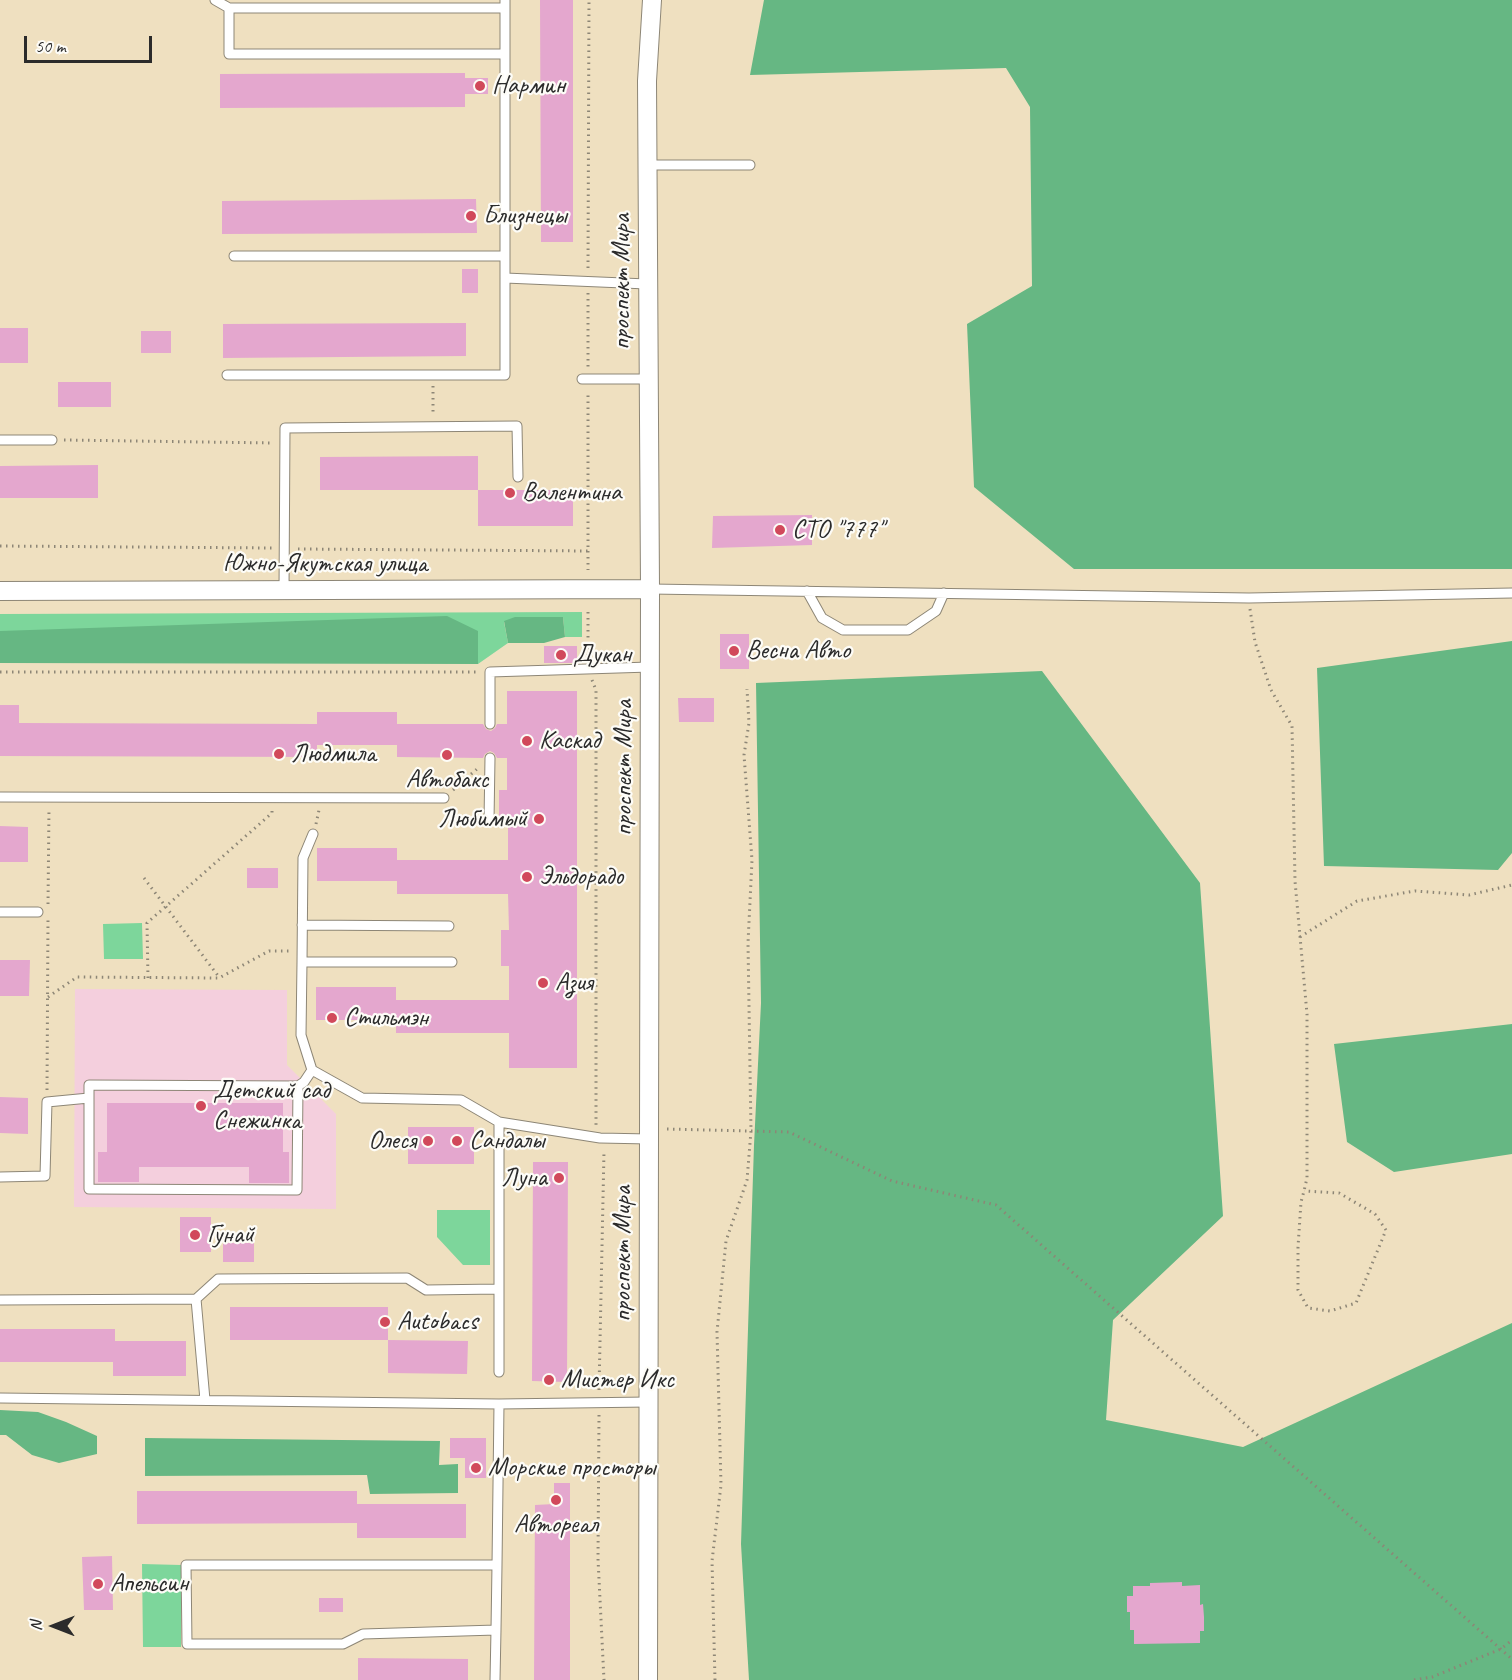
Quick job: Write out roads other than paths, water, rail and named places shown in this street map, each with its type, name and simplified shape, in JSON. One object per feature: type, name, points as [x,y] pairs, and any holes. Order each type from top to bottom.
[{"type":"street","name":"проспект Мира","points":[[648,1680],[650,589],[647,81],[652,0]]},
{"type":"street","name":"Южно-Якутская улица","points":[[0,591],[650,589]]},
{"type":"lane","points":[[215,0],[229,8],[506,4],[506,375],[227,375]]},
{"type":"lane","points":[[229,8],[229,54],[506,54]]},
{"type":"lane","points":[[647,165],[750,165]]},
{"type":"lane","points":[[234,256],[506,256]]},
{"type":"lane","points":[[506,278],[647,284]]},
{"type":"lane","points":[[582,380],[648,380]]},
{"type":"lane","points":[[284,590],[285,428],[517,426],[518,477]]},
{"type":"lane","points":[[0,440],[52,440]]},
{"type":"lane","points":[[650,589],[1249,598],[1512,592]]},
{"type":"lane","points":[[807,591],[822,618],[843,630],[908,630],[936,611],[944,593]]},
{"type":"lane","points":[[490,724],[490,672],[650,667]]},
{"type":"lane","points":[[489,821],[490,758]]},
{"type":"lane","points":[[0,797],[444,798]]},
{"type":"lane","points":[[313,834],[303,858],[300,1035],[312,1070],[362,1098],[461,1100],[500,1122],[600,1138],[649,1134]]},
{"type":"lane","points":[[0,912],[38,912]]},
{"type":"lane","points":[[302,925],[449,926]]},
{"type":"lane","points":[[302,962],[452,962]]},
{"type":"lane","points":[[298,1086],[297,1190],[89,1189],[89,1085],[298,1086],[304,1082],[312,1070]]},
{"type":"lane","points":[[0,1177],[45,1176],[47,1102],[89,1098]]},
{"type":"lane","points":[[500,1122],[500,1372]]},
{"type":"lane","points":[[0,1300],[196,1299],[218,1279],[407,1278],[426,1290],[499,1289]]},
{"type":"lane","points":[[196,1299],[205,1400]]},
{"type":"lane","points":[[0,1398],[499,1404],[648,1402]]},
{"type":"lane","points":[[495,1680],[499,1404]]},
{"type":"lane","points":[[496,1630],[363,1634],[343,1644],[187,1644],[186,1565],[498,1565]]},
{"type":"place","name":"Нармин","points":[[480,86]]},
{"type":"place","name":"Близнецы","points":[[471,216]]},
{"type":"place","name":"Валентина","points":[[510,493]]},
{"type":"place","name":"СТО \"777\"","points":[[780,530]]},
{"type":"place","name":"Весна Авто","points":[[734,651]]},
{"type":"place","name":"Дукан","points":[[561,655]]},
{"type":"place","name":"Каскад","points":[[527,741]]},
{"type":"place","name":"Людмила","points":[[279,754]]},
{"type":"place","name":"Автобакс","points":[[447,755]]},
{"type":"place","name":"Любимый","points":[[539,819]]},
{"type":"place","name":"Эльдорадо","points":[[527,877]]},
{"type":"place","name":"Азия","points":[[543,983]]},
{"type":"place","name":"Стильмэн","points":[[332,1018]]},
{"type":"place","name":"Детский сад Снежинка","points":[[201,1106]]},
{"type":"place","name":"Олеся","points":[[428,1141]]},
{"type":"place","name":"Сандалы","points":[[457,1141]]},
{"type":"place","name":"Луна","points":[[559,1178]]},
{"type":"place","name":"Гунай","points":[[195,1235]]},
{"type":"place","name":"Autobacs","points":[[385,1322]]},
{"type":"place","name":"Мистер Икс","points":[[549,1380]]},
{"type":"place","name":"Морские просторы","points":[[476,1468]]},
{"type":"place","name":"Автореал","points":[[556,1500]]},
{"type":"place","name":"Апельсин","points":[[98,1584]]}]
